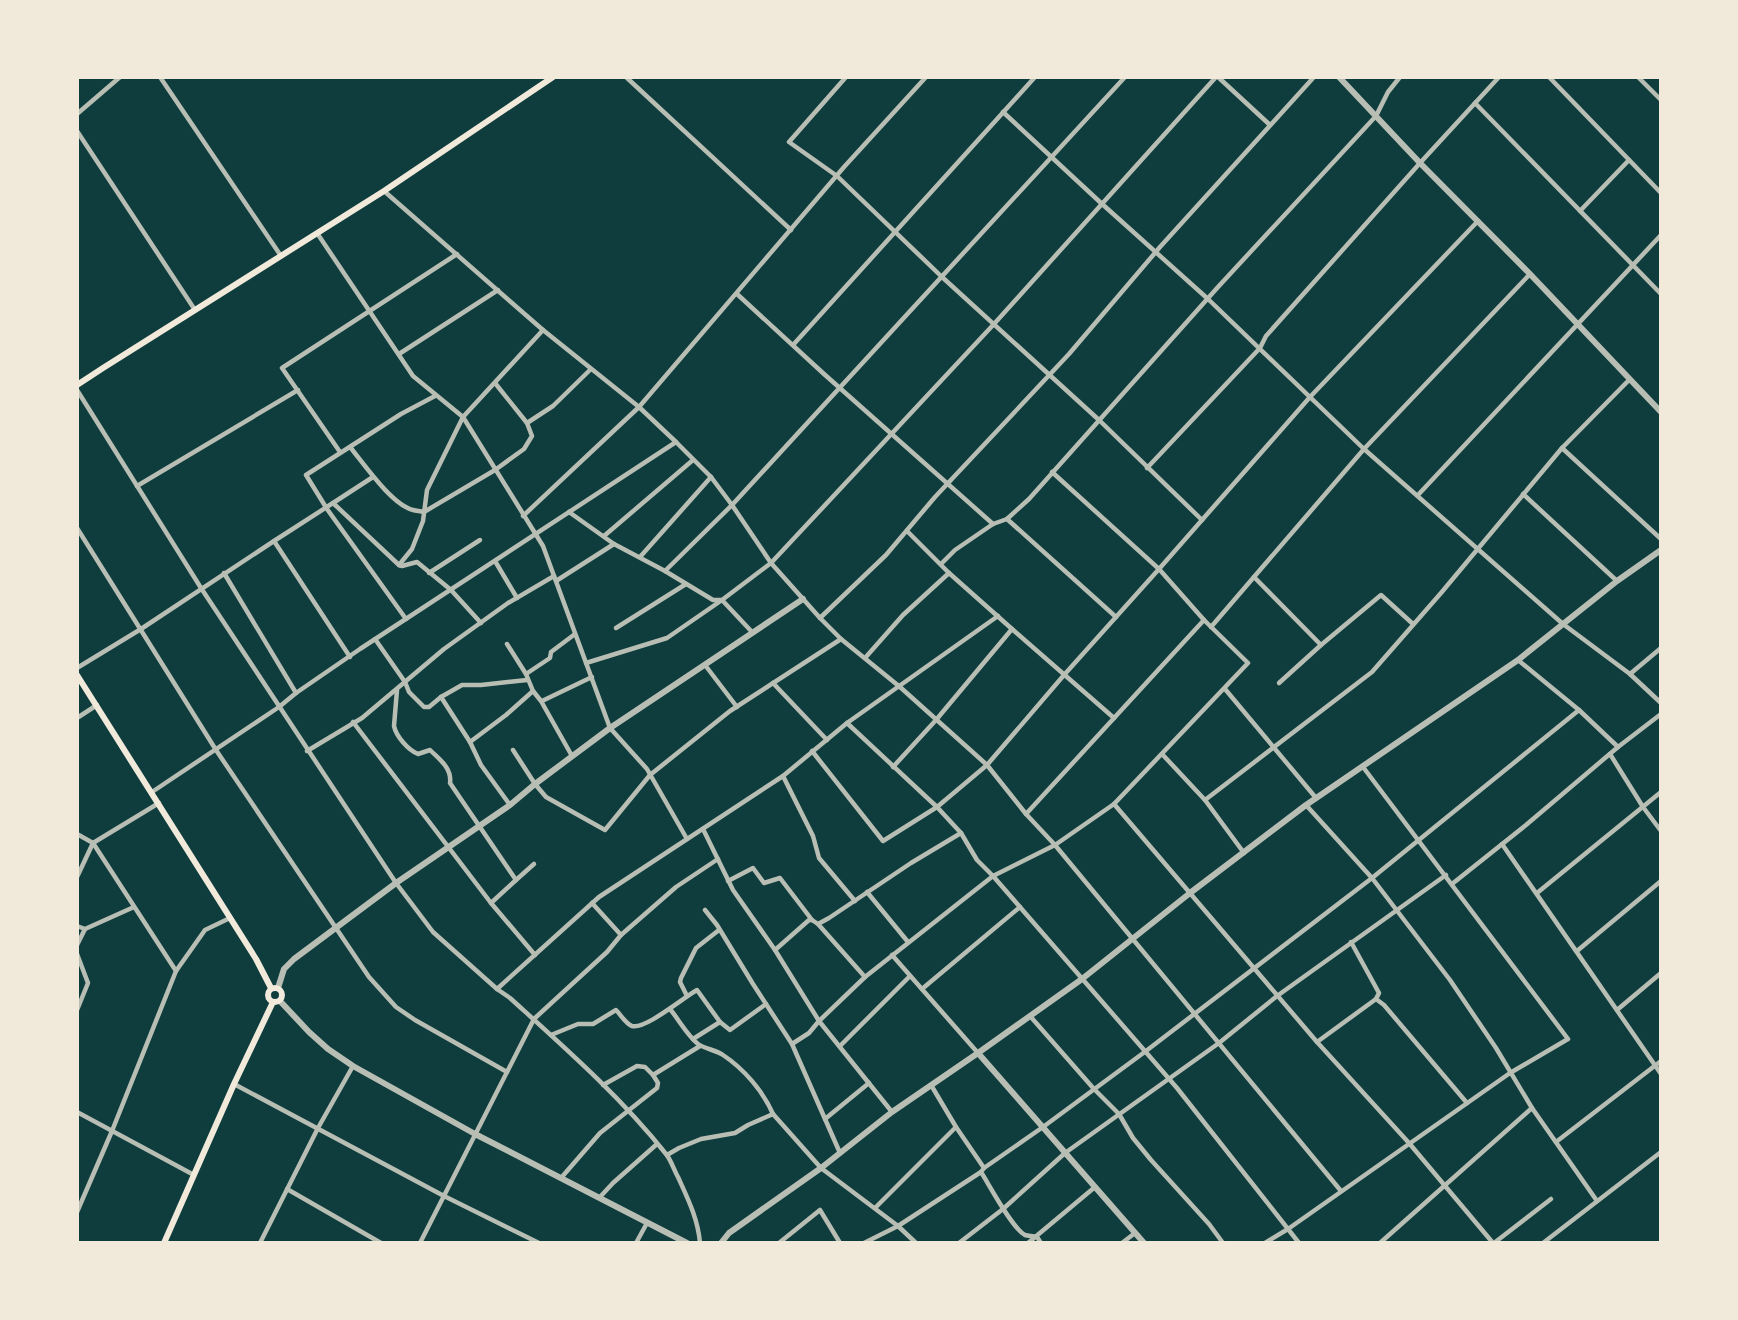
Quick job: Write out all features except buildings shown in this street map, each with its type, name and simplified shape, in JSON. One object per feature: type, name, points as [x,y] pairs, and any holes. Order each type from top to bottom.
[{"type":"main road","points":[[77,388],[103,368],[384,191],[553,77]]},
{"type":"main road","points":[[77,675],[274,988],[280,990],[283,995],[276,1001],[234,1084],[164,1243]]},
{"type":"main road","points":[[274,988],[268,995],[276,1001]]},
{"type":"street","points":[[77,114],[120,77]]},
{"type":"street","points":[[160,77],[281,256]]},
{"type":"street","points":[[626,77],[791,230]]},
{"type":"street","points":[[846,77],[789,142],[837,176],[942,277],[1099,420],[1202,520]]},
{"type":"street","points":[[523,516],[639,407],[837,176],[926,77]]},
{"type":"street","points":[[793,345],[1035,77]]},
{"type":"street","points":[[665,571],[732,505],[1125,77]]},
{"type":"street","points":[[586,663],[667,638],[771,563],[994,324],[1217,77],[1270,125]]},
{"type":"street","points":[[820,618],[886,555],[1314,77]]},
{"type":"street","points":[[1339,77],[1629,380],[1660,408]]},
{"type":"street","points":[[942,565],[955,550],[993,524],[1007,519],[1029,499],[1376,116],[1388,92],[1400,77]]},
{"type":"street","points":[[1147,468],[1260,348],[1266,336],[1499,77]]},
{"type":"street","points":[[1549,77],[1661,194]]},
{"type":"street","points":[[1638,77],[1661,100]]},
{"type":"street","points":[[1475,103],[1661,294]]},
{"type":"street","points":[[1003,112],[1208,299],[1364,449],[1563,624],[1630,674],[1661,703]]},
{"type":"street","points":[[77,131],[195,310]]},
{"type":"street","points":[[1580,211],[1629,160]]},
{"type":"street","points":[[384,191],[543,330],[639,407],[676,442],[711,477],[771,563],[820,618],[987,765],[1340,1191]]},
{"type":"street","points":[[812,751],[883,841],[937,807],[987,765],[1310,397],[1478,221]]},
{"type":"street","points":[[317,233],[413,376],[463,417],[543,546],[610,728],[647,769],[687,838]]},
{"type":"street","points":[[1418,495],[1661,235]]},
{"type":"street","points":[[341,453],[282,369],[457,254]]},
{"type":"street","points":[[1211,627],[1364,449],[1530,274]]},
{"type":"street","points":[[399,354],[498,290]]},
{"type":"street","points":[[737,294],[993,524]]},
{"type":"street","points":[[399,565],[412,549],[423,521],[426,491],[463,417],[543,330]]},
{"type":"street","points":[[527,423],[553,407],[592,369]]},
{"type":"street","points":[[1205,800],[1372,672],[1562,448],[1629,380]]},
{"type":"street","points":[[350,447],[398,503],[424,512],[495,470],[524,449],[532,436],[527,423],[495,383]]},
{"type":"street","points":[[77,388],[201,588],[396,883],[433,932],[551,1035],[629,1111],[657,1144],[667,1156],[688,1198],[698,1224],[700,1243]]},
{"type":"street","points":[[137,486],[298,390]]},
{"type":"street","points":[[406,619],[327,509],[306,475],[401,414],[435,396]]},
{"type":"street","points":[[152,792],[375,639],[676,442]]},
{"type":"street","points":[[1562,448],[1661,539]]},
{"type":"street","points":[[604,537],[693,460]]},
{"type":"street","points":[[792,1044],[809,1033],[865,977],[993,876],[1055,845],[1114,804],[1248,663],[1204,621],[1159,569],[1052,472]]},
{"type":"street","points":[[77,668],[327,509],[373,476]]},
{"type":"street","points":[[640,557],[711,477]]},
{"type":"street","points":[[1523,494],[1617,581]]},
{"type":"street","points":[[333,503],[399,565],[417,562],[451,590],[481,623]]},
{"type":"street","points":[[569,512],[614,544],[713,600],[722,600],[752,632]]},
{"type":"street","points":[[1007,519],[1116,617]]},
{"type":"street","points":[[77,528],[216,750],[369,977],[396,1007],[507,1072]]},
{"type":"street","points":[[907,531],[949,573],[1114,718]]},
{"type":"street","points":[[429,573],[480,540]]},
{"type":"street","points":[[274,541],[350,657]]},
{"type":"street","points":[[307,751],[362,718],[444,649],[517,598],[614,544]]},
{"type":"street","points":[[721,1243],[729,1233],[821,1168],[892,1112],[1082,979],[1306,805],[1518,660],[1617,581],[1661,550]]},
{"type":"street","points":[[495,561],[517,598]]},
{"type":"street","points":[[223,573],[296,693]]},
{"type":"street","points":[[865,658],[903,615],[949,573]]},
{"type":"street","points":[[1254,577],[1321,645]]},
{"type":"street","points":[[616,628],[686,584]]},
{"type":"street","points":[[1279,683],[1381,595],[1413,625]]},
{"type":"street","points":[[274,988],[284,969],[294,959],[396,883],[510,805],[610,728],[803,599]]},
{"type":"street","points":[[497,989],[599,897],[783,776],[847,723],[998,616]]},
{"type":"street","points":[[1026,814],[1204,621]]},
{"type":"street","points":[[893,767],[1012,629]]},
{"type":"street","points":[[375,639],[405,681],[409,692],[424,707],[429,708],[441,697],[462,685],[481,685],[527,677],[550,658],[551,652],[575,634]]},
{"type":"street","points":[[513,750],[546,797],[605,830],[650,775],[737,707],[841,639]]},
{"type":"street","points":[[507,644],[572,757]]},
{"type":"street","points":[[1630,674],[1661,648]]},
{"type":"street","points":[[1518,660],[1579,710],[1618,747]]},
{"type":"street","points":[[704,664],[737,707]]},
{"type":"street","points":[[541,701],[592,677]]},
{"type":"street","points":[[773,683],[827,740]]},
{"type":"street","points":[[397,689],[395,731],[413,752],[418,754],[430,750],[449,770],[450,783],[516,880]]},
{"type":"street","points":[[1225,689],[1316,798]]},
{"type":"street","points":[[470,742],[533,691]]},
{"type":"street","points":[[441,697],[470,742],[481,765],[510,805]]},
{"type":"street","points":[[77,718],[97,705]]},
{"type":"street","points":[[864,1243],[898,1226],[983,1170],[1146,1051],[1372,878],[1579,710]]},
{"type":"street","points":[[1452,884],[1661,714]]},
{"type":"street","points":[[354,722],[491,903],[535,955]]},
{"type":"street","points":[[847,723],[937,807],[961,834],[977,860],[1170,1079],[1299,1243]]},
{"type":"street","points":[[1162,754],[1205,800],[1244,853]]},
{"type":"street","points":[[1610,754],[1661,831]]},
{"type":"street","points":[[1265,1243],[1510,1073],[1567,1039],[1362,766]]},
{"type":"street","points":[[783,776],[813,836],[819,858],[855,901]]},
{"type":"street","points":[[1537,893],[1661,792]]},
{"type":"street","points":[[77,877],[93,843],[159,803]]},
{"type":"street","points":[[1114,804],[1277,996],[1409,1143],[1494,1243],[1551,1199]]},
{"type":"street","points":[[1306,805],[1372,878],[1450,980],[1532,1108],[1597,1201]]},
{"type":"street","points":[[703,829],[733,890],[775,950],[819,1021],[892,1112]]},
{"type":"street","points":[[77,834],[93,843],[176,971]]},
{"type":"street","points":[[818,924],[961,834]]},
{"type":"street","points":[[1502,844],[1661,1074]]},
{"type":"street","points":[[419,1243],[534,1019],[607,953],[621,935],[676,887],[718,859]]},
{"type":"street","points":[[491,903],[534,864]]},
{"type":"street","points":[[729,881],[753,868],[764,883],[780,878],[812,920],[865,977]]},
{"type":"street","points":[[959,1243],[1003,1209],[1065,1153],[1170,1079],[1277,996],[1446,875]]},
{"type":"street","points":[[1577,951],[1661,881]]},
{"type":"street","points":[[867,892],[908,942]]},
{"type":"street","points":[[592,903],[621,935]]},
{"type":"street","points":[[77,945],[85,929],[134,907]]},
{"type":"street","points":[[922,989],[1020,907]]},
{"type":"street","points":[[705,910],[792,1044],[840,1153]]},
{"type":"street","points":[[77,1212],[176,971],[205,930],[231,918]]},
{"type":"street","points":[[775,950],[812,920]]},
{"type":"street","points":[[77,926],[85,929]]},
{"type":"street","points":[[687,996],[680,982],[681,978],[696,948],[719,930]]},
{"type":"street","points":[[1317,1042],[1376,999],[1379,993],[1351,942]]},
{"type":"street","points":[[77,954],[88,983],[77,1010]]},
{"type":"street","points":[[892,955],[1144,1243]]},
{"type":"street","points":[[1617,1010],[1661,973]]},
{"type":"street","points":[[840,1046],[910,976]]},
{"type":"street","points":[[551,1035],[578,1024],[593,1024],[617,1010],[628,1024],[636,1027],[670,1009],[696,990],[720,1022],[730,1030],[766,1004]]},
{"type":"street","points":[[1376,999],[1467,1103]]},
{"type":"street","points":[[276,1001],[328,1049],[353,1066],[475,1134],[687,1243]]},
{"type":"street","points":[[670,1009],[700,1046],[722,1054],[745,1073],[769,1104],[773,1114],[821,1168],[898,1226],[916,1243]]},
{"type":"street","points":[[1030,1016],[1118,1114],[1133,1138],[1223,1243]]},
{"type":"street","points":[[693,1039],[720,1022]]},
{"type":"street","points":[[653,1075],[700,1046]]},
{"type":"street","points":[[1556,1142],[1661,1061]]},
{"type":"street","points":[[260,1243],[317,1128],[353,1066]]},
{"type":"street","points":[[560,1178],[600,1133],[657,1088],[658,1083],[645,1067],[637,1066],[603,1085]]},
{"type":"street","points":[[825,1119],[869,1083]]},
{"type":"street","points":[[234,1084],[444,1196],[539,1243]]},
{"type":"street","points":[[931,1085],[983,1170],[1003,1209],[1026,1236],[1037,1237]]},
{"type":"street","points":[[1380,1243],[1532,1108]]},
{"type":"street","points":[[77,1112],[194,1175]]},
{"type":"street","points":[[667,1156],[701,1139],[735,1133],[773,1114]]},
{"type":"street","points":[[874,1208],[956,1127]]},
{"type":"street","points":[[600,1197],[657,1144]]},
{"type":"street","points":[[1546,1242],[1661,1152]]},
{"type":"street","points":[[1028,1243],[1095,1187]]},
{"type":"street","points":[[286,1189],[381,1243]]},
{"type":"street","points":[[779,1243],[820,1210],[840,1243]]},
{"type":"street","points":[[636,1243],[647,1223]]},
{"type":"street","points":[[1122,1243],[1135,1233]]},
{"type":"street","points":[[1037,1237],[1041,1243]]}]
